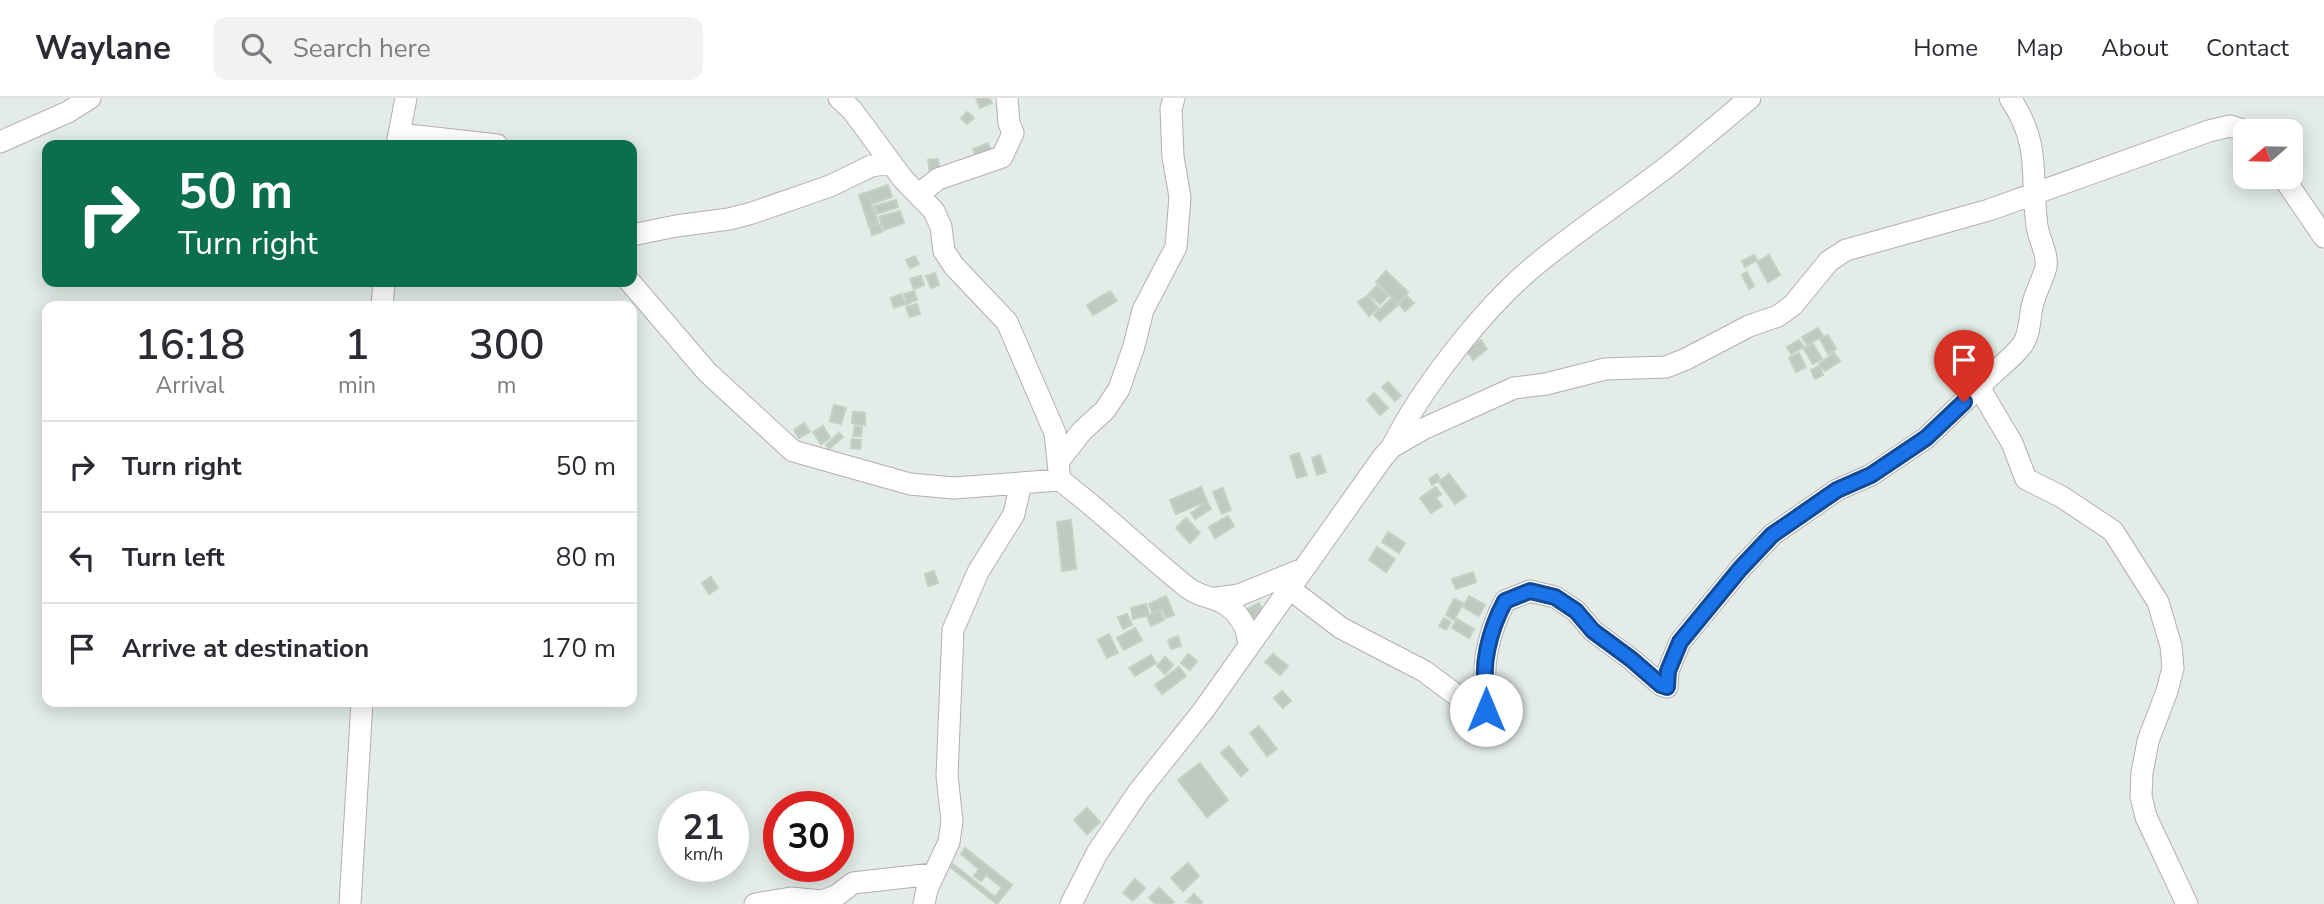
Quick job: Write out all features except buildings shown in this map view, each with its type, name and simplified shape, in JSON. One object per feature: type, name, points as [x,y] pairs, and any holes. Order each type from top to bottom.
[{"type":"street","points":[[0,142],[68,112],[90,98]]},
{"type":"street","points":[[398,140],[406,98]]},
{"type":"street","points":[[839,98],[852,110],[891,163],[934,211],[941,227],[944,251],[954,266],[1007,322],[1055,433],[1060,469],[1103,513],[1191,590],[1217,598],[1233,609],[1245,625],[1249,645]]},
{"type":"street","points":[[919,194],[939,179],[1002,157],[1013,133],[1009,123],[1007,98]]},
{"type":"street","points":[[634,287],[707,372],[793,451],[910,484],[954,488],[1021,483],[1060,469],[1082,431],[1105,410],[1119,388],[1143,310],[1176,247],[1180,197],[1173,157],[1171,109],[1174,98]]},
{"type":"street","points":[[1071,904],[1097,853],[1132,802],[1203,711],[1392,447],[1403,424],[1472,330],[1531,269],[1667,166],[1750,98]]},
{"type":"street","points":[[1290,589],[1341,628],[1424,671],[1467,703],[1486,710],[1490,699],[1485,690],[1486,651],[1497,615],[1505,601],[1530,591],[1555,597],[1576,611],[1593,631],[1667,687],[1668,671],[1680,642],[1724,587],[1772,535],[1837,490],[1871,475],[1926,438],[2023,344],[2032,304],[2046,266],[2033,195],[2035,175],[2032,145],[2010,98]]},
{"type":"street","points":[[1392,447],[1423,429],[1514,388],[1546,384],[1605,369],[1666,367],[1749,326],[1778,316],[1793,305],[1829,261],[1846,250],[1989,210],[2209,131],[2233,127]]},
{"type":"street","points":[[637,234],[752,213],[830,186],[871,166],[891,163]]},
{"type":"street","points":[[2291,189],[2324,237]]},
{"type":"street","points":[[1981,385],[1983,394],[2012,443],[2026,480],[2062,497],[2113,531],[2158,602],[2171,646],[2173,668],[2148,741],[2141,796],[2146,817],[2187,904]]},
{"type":"street","points":[[923,904],[933,874],[949,842],[952,821],[947,776],[953,629],[978,572],[1014,514],[1021,483]]},
{"type":"street","points":[[1217,598],[1239,595],[1305,568]]},
{"type":"street","points":[[362,707],[351,895],[369,904]]},
{"type":"street","points":[[755,904],[791,898],[822,901],[836,896],[853,883],[933,874]]},
{"type":"route","points":[[1486,710],[1490,699],[1485,690],[1486,651],[1497,615],[1505,601],[1530,591],[1555,597],[1576,611],[1593,631],[1667,687],[1671,660],[1680,642],[1772,535],[1805,510],[1837,490],[1871,475],[1926,438],[1964,402]]}]
